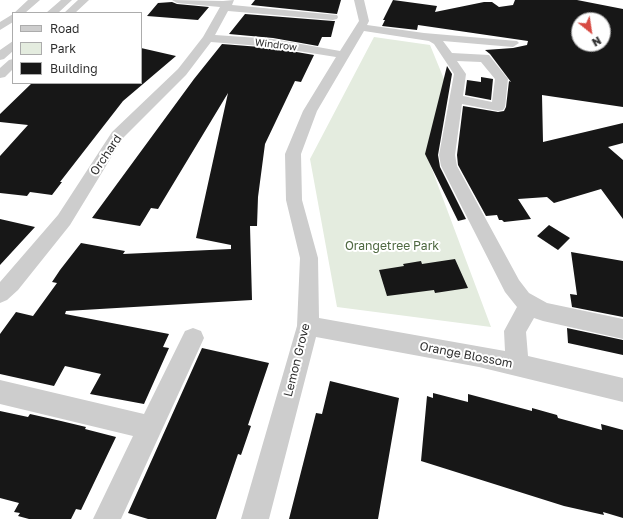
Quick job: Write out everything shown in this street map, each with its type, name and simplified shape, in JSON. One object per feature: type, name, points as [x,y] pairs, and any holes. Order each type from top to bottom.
[{"type":"street","points":[[19,12],[35,0]]},
{"type":"street","points":[[52,12],[66,0]]},
{"type":"street","points":[[70,12],[84,0]]},
{"type":"street","points":[[177,0],[227,4],[333,17]]},
{"type":"street","name":"Lemon Grove","points":[[255,519],[308,326],[309,258],[294,200],[293,154],[310,111],[364,21],[359,0]]},
{"type":"street","name":"Orchard","points":[[0,293],[11,284],[64,220],[117,135],[177,78],[208,38],[227,4]]},
{"type":"street","points":[[360,27],[427,36],[513,43]]},
{"type":"street","points":[[427,36],[436,40],[461,76],[448,147],[447,155],[449,166],[512,286],[522,299],[543,312],[623,329]]},
{"type":"street","name":"Windrow","points":[[208,38],[273,43],[344,55]]},
{"type":"street","points":[[0,55],[12,46]]},
{"type":"street","points":[[0,55],[12,57]]},
{"type":"street","points":[[448,57],[485,58],[502,78],[498,107],[457,99]]},
{"type":"street","points":[[0,74],[12,64]]},
{"type":"street","points":[[517,365],[516,330],[530,305]]},
{"type":"street","name":"Orange Blossom","points":[[308,326],[479,356],[623,390]]},
{"type":"street","points":[[107,519],[193,338]]},
{"type":"street","points":[[0,392],[150,428]]},
{"type":"green space","name":"Orangetree Park","points":[[374,37],[430,45],[446,84],[427,156],[491,327],[337,307],[310,159]]},
{"type":"building","points":[[255,0],[341,0],[337,14],[251,5]]},
{"type":"building","points":[[393,0],[437,6],[435,12],[484,2],[492,2],[499,7],[513,5],[515,0],[577,0],[623,9],[623,107],[542,95],[543,142],[623,123],[623,143],[608,147],[623,160],[623,219],[601,189],[554,203],[547,197],[518,199],[531,219],[504,222],[499,220],[497,215],[486,216],[458,165],[457,155],[463,106],[498,112],[504,111],[506,107],[509,81],[511,82],[490,54],[485,50],[513,48],[527,45],[528,41],[418,25],[417,30],[382,26],[385,20],[383,20]]},
{"type":"building","points":[[172,2],[177,4],[209,7],[198,20],[147,16],[158,3]]},
{"type":"building","points":[[245,14],[335,21],[331,37],[322,37],[318,46],[273,38],[229,34]]},
{"type":"building","points":[[222,44],[273,48],[314,55],[301,82],[295,81],[265,144],[258,197],[257,226],[250,226],[252,300],[66,311],[65,314],[169,334],[163,347],[169,348],[144,404],[90,394],[101,374],[65,366],[54,386],[0,374],[0,334],[16,312],[33,316],[57,283],[52,282],[81,243],[125,251],[123,254],[231,249],[231,245],[196,238],[228,93],[158,209],[151,208],[140,226],[92,218],[194,79]]},
{"type":"building","points":[[142,48],[176,56],[123,101],[60,182],[62,182],[52,195],[30,192],[27,196],[0,193],[0,156],[28,125],[0,122],[0,114],[31,84],[142,84]]},
{"type":"building","points":[[447,66],[452,74],[438,155],[440,167],[466,219],[458,221],[425,154]]},
{"type":"building","points":[[481,77],[493,79],[491,100],[465,95],[467,80],[481,82]]},
{"type":"building","points":[[0,219],[35,227],[0,265]]},
{"type":"building","points":[[549,225],[570,238],[558,250],[537,236]]},
{"type":"building","points":[[571,252],[623,261],[623,317],[572,307],[570,294],[577,295]]},
{"type":"building","points":[[455,259],[468,288],[435,293],[434,290],[387,296],[379,270],[404,266],[403,264],[421,261],[422,264]]},
{"type":"building","points":[[567,328],[623,340],[623,355],[568,343]]},
{"type":"building","points":[[202,348],[269,363],[248,425],[251,426],[241,455],[238,454],[216,519],[148,519],[128,513]]},
{"type":"building","points":[[330,381],[399,398],[378,519],[289,519],[316,413],[322,414]]},
{"type":"building","points":[[433,393],[468,402],[468,394],[532,411],[532,408],[557,415],[558,418],[602,430],[601,424],[623,430],[623,518],[603,512],[604,515],[564,506],[421,461],[427,396],[433,398]]},
{"type":"building","points":[[0,411],[28,417],[30,414],[86,427],[85,429],[116,437],[81,510],[76,509],[71,519],[29,519],[18,516],[20,513],[14,512],[19,503],[0,498]]}]
